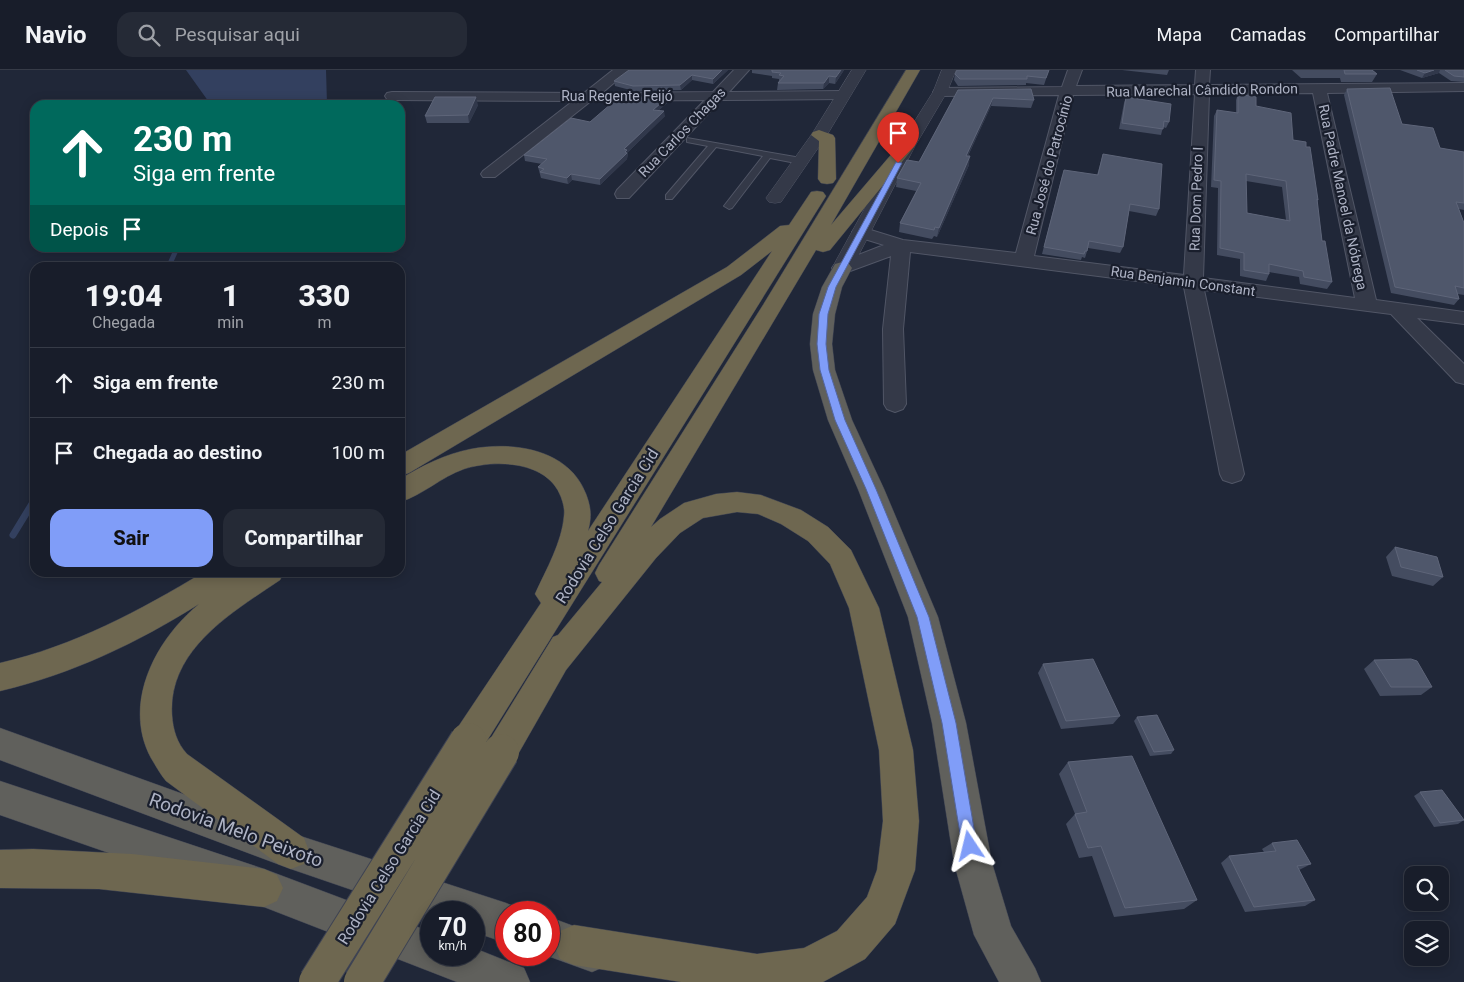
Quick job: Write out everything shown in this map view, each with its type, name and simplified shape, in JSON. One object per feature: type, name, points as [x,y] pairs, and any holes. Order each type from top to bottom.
[{"type":"highway","name":"Rodovia Celso Garcia Cid","points":[[317,982],[484,747],[541,656],[827,179],[896,70]]},
{"type":"highway","name":"Rodovia Celso Garcia Cid","points":[[541,656],[774,305],[913,70]]},
{"type":"highway","points":[[819,135],[827,138],[827,179]]},
{"type":"highway","points":[[774,305],[908,146]]},
{"type":"highway","points":[[405,463],[734,270],[803,219]]},
{"type":"highway","points":[[842,268],[832,287],[824,314],[821,344],[824,370],[840,420],[871,489],[923,617],[949,723],[973,863],[994,935],[1021,982]]},
{"type":"highway","points":[[405,489],[455,463],[483,457],[526,458],[548,465],[566,477],[574,492],[578,514],[541,656]]},
{"type":"highway","points":[[541,656],[670,526],[694,510],[716,504],[737,502],[761,505],[791,517],[818,534],[840,558],[864,608],[896,750],[901,821],[896,870],[881,910],[852,945],[808,968],[757,974],[561,941]]},
{"type":"highway","points":[[0,677],[47,665],[76,653],[144,621],[219,577]]},
{"type":"highway","points":[[262,577],[237,593],[199,623],[174,652],[156,691],[154,722],[160,742],[173,764],[291,851]]},
{"type":"highway","name":"Rodovia Melo Peixoto","points":[[0,744],[291,851],[439,901]]},
{"type":"highway","name":"Rodovia Celso Garcia Cid","points":[[362,982],[484,747]]},
{"type":"highway","points":[[0,798],[264,888],[420,948]]},
{"type":"highway","points":[[0,870],[37,867],[70,868],[264,888]]},
{"type":"highway","points":[[561,941],[678,982]]},
{"type":"highway","points":[[468,966],[510,982]]},
{"type":"street","points":[[490,174],[622,70]]},
{"type":"street","name":"Rua Carlos Chagas","points":[[623,194],[742,70]]},
{"type":"street","points":[[774,198],[819,135],[859,70]]},
{"type":"street","points":[[842,268],[908,146],[940,92],[948,70]]},
{"type":"street","name":"Rua José do Patrocínio","points":[[1024,260],[1067,92],[1075,70]]},
{"type":"street","name":"Rua Dom Pedro I","points":[[1203,70],[1193,282],[1232,474]]},
{"type":"street","points":[[1391,73],[1432,88]]},
{"type":"street","name":"Rua Marechal Cândido Rondon","points":[[940,92],[1432,88],[1459,92]]},
{"type":"street","name":"Rua Padre Manoel da Nóbrega","points":[[1319,89],[1367,305]]},
{"type":"street","name":"Rua Regente Feijó","points":[[392,96],[842,95]]},
{"type":"street","name":"Rua Benjamin Constant","points":[[861,232],[901,245],[1464,318]]},
{"type":"street","points":[[895,404],[893,329],[901,245]]},
{"type":"street","name":"Rua Benjamin Constant","points":[[842,268],[901,245]]},
{"type":"street","points":[[1397,309],[1464,377]]},
{"type":"lane","points":[[690,140],[801,161]]},
{"type":"lane","points":[[668,197],[714,144]]},
{"type":"lane","points":[[729,206],[768,155]]},
{"type":"water","points":[[186,70],[326,70],[327,100],[207,100]]},
{"type":"building","points":[[629,70],[722,70],[713,79],[692,75],[680,85],[633,86],[614,81]]},
{"type":"building","points":[[773,70],[841,70],[836,77],[829,76],[824,83],[778,83],[784,76],[779,75],[781,73],[772,72]]},
{"type":"building","points":[[957,70],[1049,70],[1046,78],[1027,76],[1027,79],[960,79],[955,74]]},
{"type":"building","points":[[1344,70],[1372,70],[1377,74],[1345,74]]},
{"type":"building","points":[[1417,70],[1434,70],[1425,73]]},
{"type":"building","points":[[1445,70],[1464,70],[1464,77],[1454,76]]},
{"type":"building","points":[[1390,88],[1402,124],[1433,128],[1440,148],[1464,152],[1464,203],[1456,202],[1464,223],[1464,288],[1455,286],[1459,299],[1395,287],[1347,89]]},
{"type":"building","points":[[1031,89],[1034,100],[993,98],[966,156],[970,156],[939,228],[935,227],[934,230],[900,223],[921,183],[897,178],[907,160],[919,162],[958,90]]},
{"type":"building","points":[[1238,94],[1256,97],[1256,106],[1291,113],[1293,140],[1306,142],[1306,147],[1310,147],[1322,241],[1325,241],[1332,282],[1304,277],[1303,271],[1269,264],[1269,274],[1244,270],[1244,253],[1220,248],[1221,181],[1214,180],[1217,110],[1238,113]],"holes":[[[1246,174],[1286,181],[1290,221],[1247,213]]]},
{"type":"building","points":[[435,97],[476,97],[468,115],[425,116]]},
{"type":"building","points":[[619,97],[668,97],[653,110],[664,111],[624,149],[627,150],[625,152],[627,153],[600,179],[571,174],[567,178],[540,172],[544,169],[538,167],[547,159],[524,155],[571,118],[590,122]]},
{"type":"building","points":[[1126,97],[1171,104],[1169,122],[1164,121],[1163,129],[1122,123]]},
{"type":"building","points":[[1103,154],[1162,164],[1159,209],[1130,204],[1123,247],[1089,241],[1087,251],[1084,254],[1044,247],[1064,170],[1098,175]]},
{"type":"building","points":[[1395,547],[1437,557],[1443,577],[1401,567]]},
{"type":"building","points":[[1093,659],[1120,716],[1066,721],[1043,664]]},
{"type":"building","points":[[1411,659],[1417,661],[1432,687],[1391,687],[1374,660]]},
{"type":"building","points":[[1157,715],[1174,750],[1154,752],[1137,717]]},
{"type":"building","points":[[1132,756],[1197,900],[1125,908],[1101,846],[1088,848],[1075,814],[1087,812],[1068,762]]},
{"type":"building","points":[[1442,790],[1464,820],[1440,823],[1420,792]]},
{"type":"building","points":[[1297,840],[1311,864],[1297,866],[1315,900],[1254,907],[1229,856],[1276,851],[1272,843]]},
{"type":"waterway","points":[[171,262],[175,252]]},
{"type":"waterway","points":[[13,535],[30,507]]},
{"type":"route","points":[[898,163],[832,287],[824,314],[821,344],[824,370],[840,420],[871,489],[923,617],[949,723],[970,846]]}]
